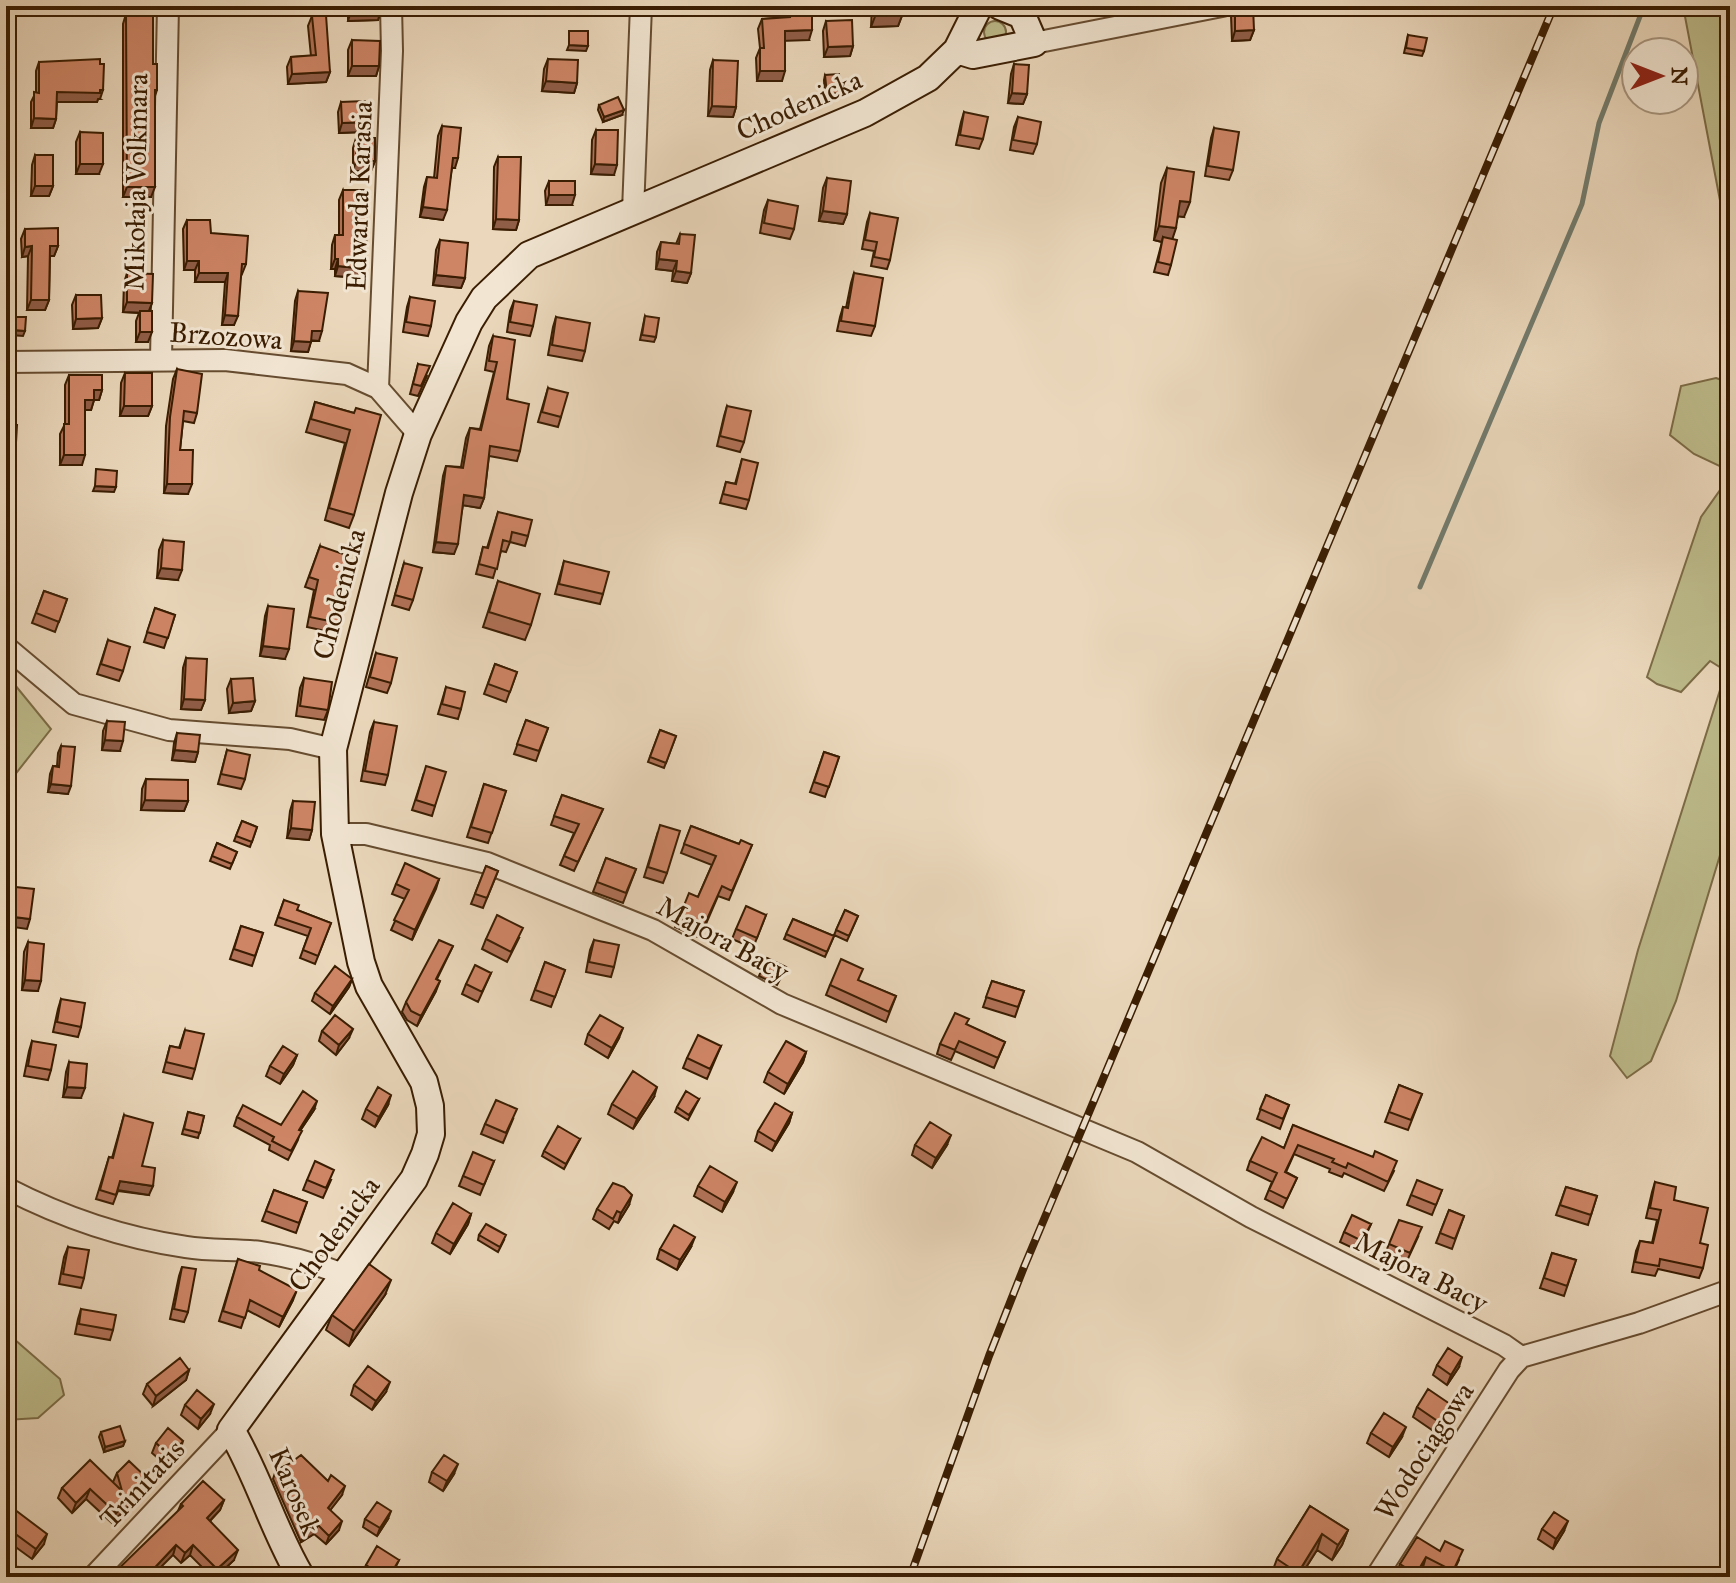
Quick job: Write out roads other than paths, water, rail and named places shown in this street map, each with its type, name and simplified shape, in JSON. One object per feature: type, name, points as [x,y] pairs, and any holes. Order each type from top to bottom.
[{"type":"street","name":"Mikołaja Volkmara","points":[[161,359],[168,6]]},
{"type":"street","name":"Edwarda Karasia","points":[[378,388],[392,51],[391,6]]},
{"type":"street","points":[[633,211],[641,6]]},
{"type":"street","name":"Chodenicka","points":[[231,1430],[414,1179],[431,1134],[430,1106],[424,1082],[369,986],[361,962],[335,834],[333,749],[387,537],[418,434],[469,322],[484,298],[529,255],[865,113],[928,78],[957,50],[979,6]]},
{"type":"street","points":[[1000,6],[1022,15],[1034,43]]},
{"type":"street","points":[[957,50],[973,55],[1222,6]]},
{"type":"street","name":"Brzozowa","points":[[6,362],[225,360],[347,374],[378,388],[418,434]]},
{"type":"street","points":[[6,647],[74,704],[169,730],[290,739],[333,749]]},
{"type":"street","name":"Majora Bacy","points":[[335,834],[366,834],[487,863],[653,930],[782,1004],[1168,1167],[1251,1217],[1504,1345],[1521,1357]]},
{"type":"street","points":[[6,1188],[54,1210],[127,1236],[189,1248],[259,1252],[308,1261],[343,1274]]},
{"type":"street","points":[[1521,1357],[1639,1323],[1730,1290]]},
{"type":"street","name":"Wodociągowa","points":[[1376,1577],[1509,1370],[1521,1357]]},
{"type":"street","name":"Trinitatis","points":[[93,1577],[231,1430]]},
{"type":"street","name":"Karosek","points":[[231,1430],[249,1462],[281,1545],[301,1577]]},
{"type":"waterway","points":[[1420,587],[1582,204],[1599,123],[1644,6]]},
{"type":"railway","points":[[910,1577],[1024,1267],[1554,6]]}]
